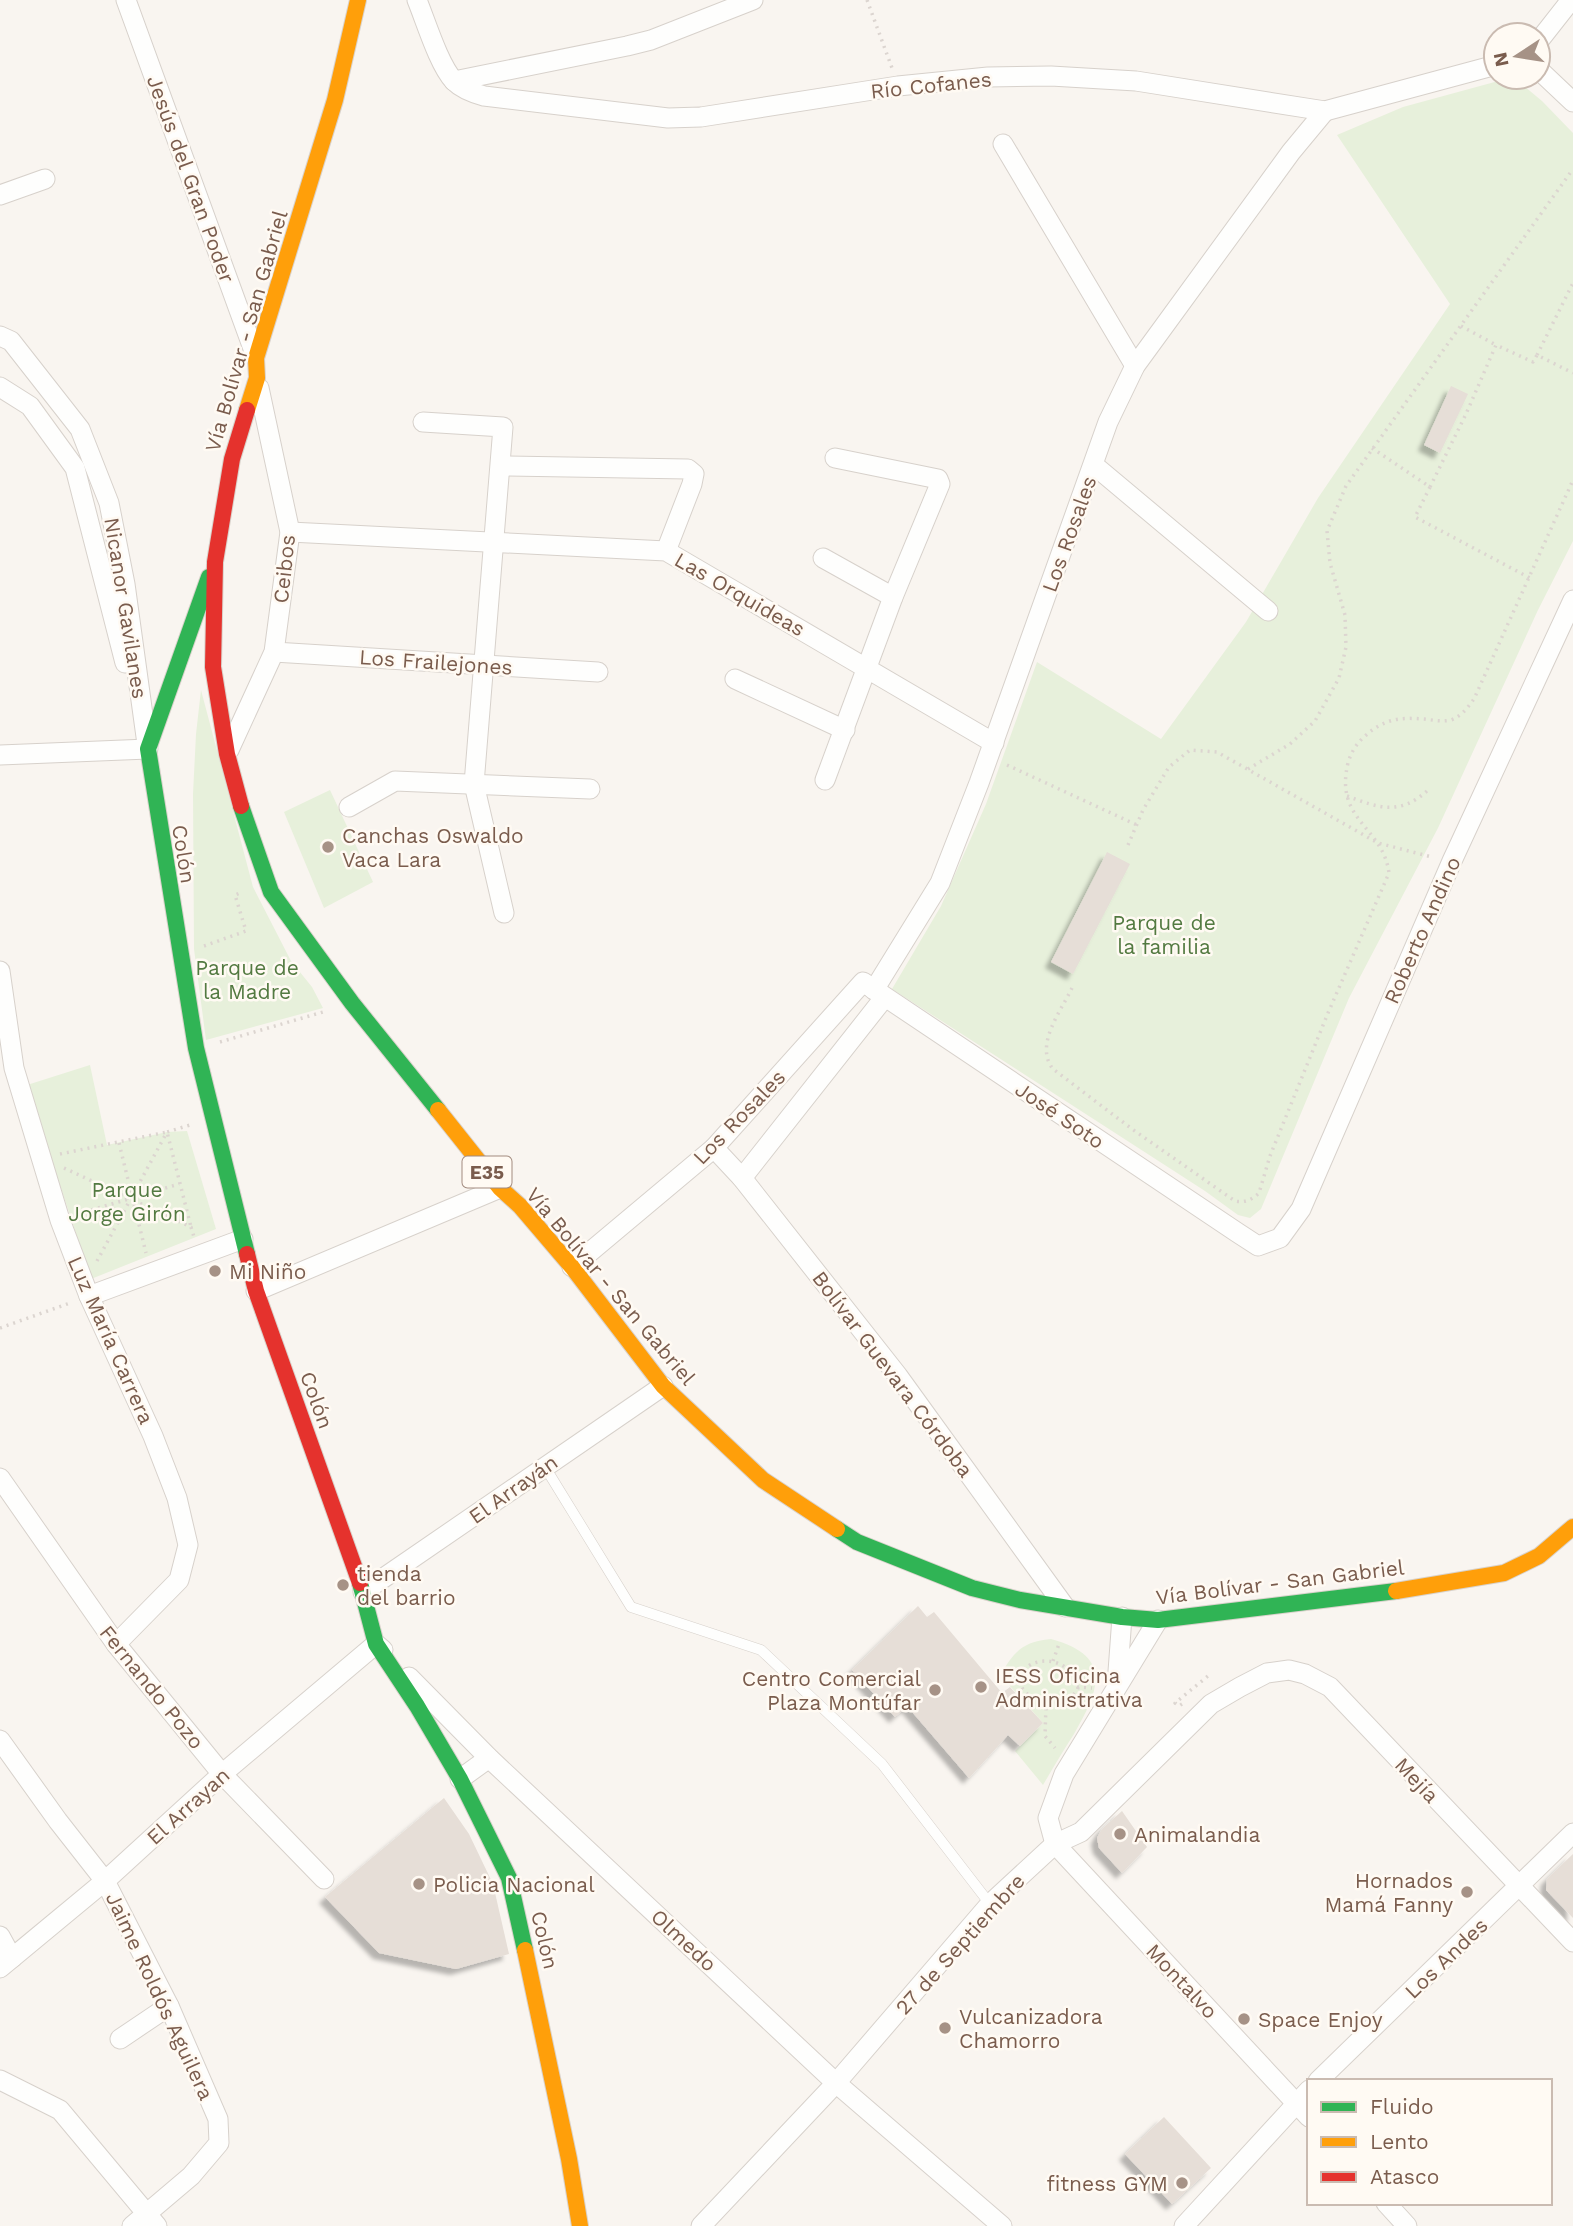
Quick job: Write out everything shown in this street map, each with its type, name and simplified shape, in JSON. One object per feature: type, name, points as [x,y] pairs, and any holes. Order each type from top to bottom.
[{"type":"main road","name":"Vía Bolívar - San Gabriel","points":[[358,0],[335,100],[256,358],[257,378],[232,458],[215,562],[213,667],[227,754],[240,803],[271,892],[352,1003],[500,1188],[520,1206],[572,1268],[663,1386],[763,1480],[858,1542],[972,1588],[1020,1600],[1122,1617],[1158,1620],[1366,1596],[1504,1573],[1539,1556],[1573,1527]]},
{"type":"main road","name":"Colón","points":[[215,562],[148,749],[178,953],[196,1048],[256,1291],[363,1592],[376,1644],[460,1779],[509,1878],[541,2019],[580,2226]]},
{"type":"street","name":"Jesús del Gran Poder","points":[[127,0],[256,358]]},
{"type":"street","points":[[417,0],[444,65],[454,81],[639,43],[752,0]]},
{"type":"street","points":[[1552,25],[1572,0]]},
{"type":"street","name":"Río Cofanes","points":[[454,81],[468,91],[484,96],[685,118],[898,86],[988,77],[1051,76],[1136,82],[1325,111],[1482,69]]},
{"type":"street","points":[[1552,82],[1573,102]]},
{"type":"street","name":"Los Rosales","points":[[572,1268],[714,1148],[874,990],[940,883],[991,750],[1108,422],[1135,366],[1291,152],[1325,111]]},
{"type":"street","points":[[1003,144],[1135,366]]},
{"type":"street","points":[[0,195],[44,179]]},
{"type":"street","name":"Nicanor Gavilanes","points":[[0,336],[11,341],[80,429],[109,503],[125,584],[148,749]]},
{"type":"street","name":"Ceibos","points":[[227,754],[274,652],[290,532],[257,378]]},
{"type":"street","points":[[0,387],[30,406],[75,468],[148,749],[0,755]]},
{"type":"street","points":[[423,422],[503,427],[474,784],[504,914]]},
{"type":"street","points":[[825,780],[893,597],[940,484],[938,479],[835,458]]},
{"type":"street","points":[[501,466],[688,469],[694,474],[692,484],[666,551]]},
{"type":"street","points":[[1094,466],[1268,611]]},
{"type":"street","name":"Las Orquideas","points":[[290,532],[666,551],[866,667],[991,750]]},
{"type":"street","points":[[823,558],[893,597]]},
{"type":"street","name":"Roberto Andino","points":[[1258,1246],[1280,1238],[1301,1209],[1452,862],[1573,600]]},
{"type":"street","name":"Los Frailejones","points":[[274,652],[598,672]]},
{"type":"street","points":[[735,679],[845,730]]},
{"type":"street","points":[[349,807],[395,781],[590,789]]},
{"type":"street","name":"Luz María Carrera","points":[[0,971],[14,1068],[60,1220],[87,1290],[153,1436],[177,1498],[188,1545],[179,1580],[116,1644]]},
{"type":"street","points":[[742,1178],[874,990]]},
{"type":"street","name":"José Soto","points":[[874,990],[1258,1246]]},
{"type":"street","name":"Bolívar Guevara Córdoba","points":[[714,1148],[742,1178],[898,1376],[1065,1607]]},
{"type":"street","points":[[256,1291],[500,1188]]},
{"type":"street","points":[[87,1290],[152,1274],[243,1239]]},
{"type":"street","name":"El Arrayán","points":[[363,1592],[663,1386]]},
{"type":"street","name":"Fernando Pozo","points":[[0,1478],[116,1644],[222,1774],[324,1879]]},
{"type":"street","points":[[1116,1686],[1122,1617]]},
{"type":"street","points":[[1055,1844],[1048,1818],[1064,1773],[1158,1620]]},
{"type":"street","name":"Olmedo","points":[[376,1644],[489,1759],[836,2083],[1002,2226]]},
{"type":"street","name":"El Arrayan","points":[[6,1963],[106,1881],[222,1774],[376,1644]]},
{"type":"street","name":"Mejía","points":[[1240,1687],[1267,1673],[1289,1670],[1305,1674],[1330,1687],[1573,1942]]},
{"type":"street","name":"27 de Septiembre","points":[[701,2226],[836,2083],[990,1904],[1055,1844],[1081,1832],[1211,1704],[1240,1687]]},
{"type":"street","name":"Jaime Roldós Aguilera","points":[[0,1740],[58,1821],[106,1881],[169,2006],[218,2119],[219,2143],[191,2176],[144,2222]]},
{"type":"street","points":[[460,1779],[489,1759]]},
{"type":"street","name":"Los Andes","points":[[1320,2079],[1573,1833]]},
{"type":"street","name":"Montalvo","points":[[1055,1844],[1302,2096]]},
{"type":"street","points":[[0,1936],[6,1963]]},
{"type":"street","points":[[120,2039],[169,2006]]},
{"type":"street","points":[[0,2080],[60,2110],[144,2222]]},
{"type":"street","points":[[1184,2226],[1302,2096]]},
{"type":"street","points":[[1388,2205],[1407,2226]]},
{"type":"lane","points":[[545,1466],[631,1607],[761,1650],[882,1764],[990,1904]]},
{"type":"path","points":[[867,0],[898,86]]},
{"type":"path","points":[[1248,769],[1290,744],[1315,721],[1339,678],[1346,647],[1345,615],[1329,563],[1327,531],[1346,486],[1573,169]]},
{"type":"path","points":[[1460,325],[1533,362],[1573,283]]},
{"type":"path","points":[[1496,345],[1466,414],[1415,517],[1530,578]]},
{"type":"path","points":[[1537,355],[1573,373]]},
{"type":"path","points":[[1372,448],[1430,486]]},
{"type":"path","points":[[1073,988],[1048,1036],[1046,1046],[1049,1064],[1053,1069],[1132,1129],[1235,1201],[1247,1201],[1259,1193],[1270,1156],[1328,1013],[1389,873],[1385,852],[1354,814],[1347,796],[1349,760],[1357,743],[1377,725],[1393,719],[1453,719],[1466,710],[1474,699],[1573,480]]},
{"type":"path","points":[[991,750],[1137,825]]},
{"type":"path","points":[[1128,845],[1149,799],[1169,768],[1190,750],[1217,752],[1378,843],[1452,862]]},
{"type":"path","points":[[1347,796],[1370,804],[1395,807],[1412,803],[1427,790]]},
{"type":"path","points":[[194,949],[246,931],[235,895],[244,891]]},
{"type":"path","points":[[196,1048],[352,1003]]},
{"type":"path","points":[[40,1157],[167,1132],[214,1117]]},
{"type":"path","points":[[167,1132],[199,1255]]},
{"type":"path","points":[[0,1328],[87,1290],[131,1198],[167,1132]]},
{"type":"path","points":[[119,1143],[152,1274]]},
{"type":"path","points":[[40,1157],[191,1227]]},
{"type":"path","points":[[60,1220],[179,1184]]},
{"type":"path","points":[[1053,1661],[1059,1644]]},
{"type":"path","points":[[1053,1661],[1070,1671],[1076,1678],[1077,1687],[1076,1693],[1068,1700],[1046,1705],[1024,1690],[1020,1676],[1022,1670],[1030,1665],[1053,1661]]},
{"type":"path","points":[[1200,1689],[1179,1706],[1175,1703],[1208,1676]]},
{"type":"path","points":[[1077,1687],[1094,1688]]},
{"type":"path","points":[[1046,1705],[1045,1735],[1062,1757],[1071,1763]]},
{"type":"green space","name":"Parque de la familia","points":[[1482,85],[1482,91],[1530,91],[1573,133],[1573,541],[1538,610],[1438,828],[1349,998],[1261,1209],[1250,1218],[1238,1215],[892,989],[941,906],[986,804],[1037,662],[1161,739],[1246,622],[1318,498],[1450,304],[1337,135],[1403,107]]},
{"type":"green space","name":"Parque de la Madre","points":[[201,690],[253,887],[291,961],[312,987],[323,1008],[206,1040],[194,949],[193,794]]},
{"type":"green space","name":"Canchas Oswaldo Vaca Lara","points":[[330,790],[373,882],[324,908],[284,812]]},
{"type":"green space","name":"Parque Jorge Girón","points":[[90,1065],[107,1145],[167,1132],[187,1131],[216,1229],[91,1279],[27,1085]]},
{"type":"green space","points":[[1051,1639],[1071,1646],[1084,1655],[1092,1665],[1095,1676],[1090,1703],[1083,1718],[1043,1785],[1015,1751],[1043,1723],[1000,1675],[1020,1649]]},
{"type":"building","points":[[1451,386],[1468,394],[1440,453],[1424,445]]},
{"type":"building","points":[[1107,852],[1130,864],[1073,974],[1051,962]]},
{"type":"building","name":"Centro Comercial Plaza Montúfar","points":[[918,1606],[927,1617],[934,1612],[1002,1693],[1010,1687],[1043,1723],[1020,1746],[1008,1735],[969,1778],[907,1706],[895,1717],[852,1670]]},
{"type":"building","name":"Policia Nacional","points":[[444,1798],[469,1834],[493,1884],[509,1954],[456,1969],[379,1953],[325,1897]]},
{"type":"building","points":[[1122,1811],[1147,1847],[1122,1873],[1099,1848],[1097,1838],[1102,1829]]},
{"type":"building","points":[[1573,1854],[1573,1918],[1546,1890],[1547,1879]]},
{"type":"building","points":[[1164,2117],[1211,2168],[1172,2204],[1125,2154]]},
{"type":"traffic: fast","points":[[209,577],[148,749],[196,1048],[247,1254]]},
{"type":"traffic: fast","points":[[241,806],[271,892],[352,1003],[438,1110]]},
{"type":"traffic: fast","points":[[837,1529],[857,1542],[972,1588],[1020,1600],[1122,1617],[1158,1620],[1396,1591]]},
{"type":"traffic: fast","points":[[360,1583],[376,1644],[460,1779],[509,1878],[525,1950]]},
{"type":"traffic: slow","points":[[247,410],[257,378],[256,358],[335,100],[358,0]]},
{"type":"traffic: slow","points":[[438,1110],[500,1188],[520,1206],[572,1267],[663,1386],[763,1480],[837,1529]]},
{"type":"traffic: slow","points":[[1396,1591],[1504,1573],[1539,1556],[1573,1527]]},
{"type":"traffic: slow","points":[[525,1950],[569,2159],[580,2226]]},
{"type":"traffic: jam","points":[[241,806],[227,754],[213,667],[215,562],[232,459],[247,410]]},
{"type":"traffic: jam","points":[[247,1254],[256,1291],[360,1583]]},
{"type":"place","name":"Canchas Oswaldo Vaca Lara","points":[[328,847]]},
{"type":"place","name":"Mi Niño","points":[[215,1271]]},
{"type":"place","name":"tienda del barrio","points":[[343,1585]]},
{"type":"place","name":"IESS Oficina Administrativa","points":[[981,1687]]},
{"type":"place","name":"Centro Comercial Plaza Montúfar","points":[[935,1690]]},
{"type":"place","name":"Animalandia","points":[[1120,1834]]},
{"type":"place","name":"Policia Nacional","points":[[419,1884]]},
{"type":"place","name":"Hornados Mamá Fanny","points":[[1467,1892]]},
{"type":"place","name":"Space Enjoy","points":[[1244,2019]]},
{"type":"place","name":"Vulcanizadora Chamorro","points":[[945,2028]]},
{"type":"place","name":"fitness GYM","points":[[1182,2183]]}]
